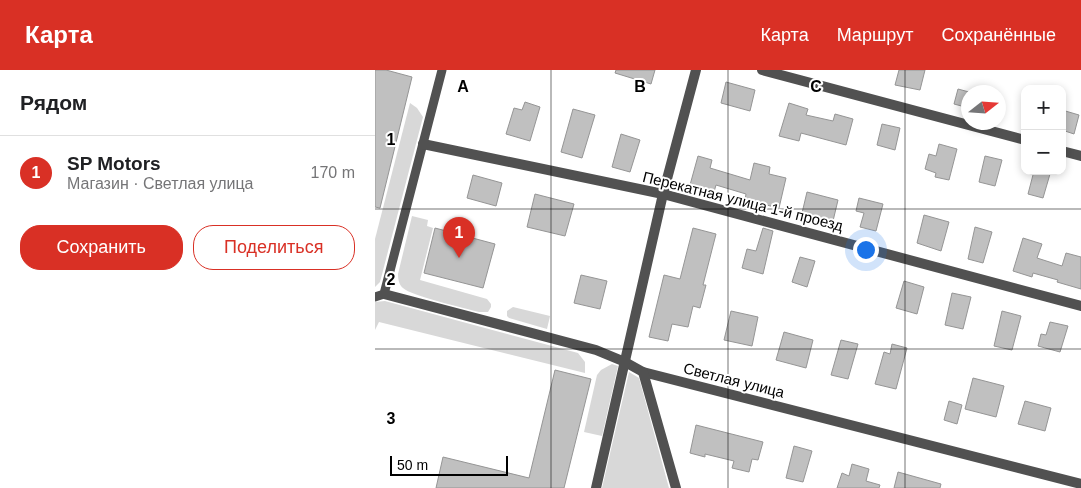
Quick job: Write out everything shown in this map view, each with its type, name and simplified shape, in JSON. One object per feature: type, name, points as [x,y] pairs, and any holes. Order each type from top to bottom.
[{"type":"street","points":[[596,488],[663,194],[696,70]]},
{"type":"street","points":[[762,70],[1021,139]]},
{"type":"street","name":"Перекатная улица 1-й проезд","points":[[423,144],[663,194],[1081,306]]},
{"type":"street","points":[[1066,151],[1081,156]]},
{"type":"street","name":"Светлая улица","points":[[379,295],[596,350],[643,372],[1081,484]]},
{"type":"street","points":[[643,372],[675,488]]},
{"type":"lane","points":[[379,295],[443,70]]},
{"type":"shaded area","points":[[410,103],[417,108],[423,117],[380,282],[375,287],[375,239]]},
{"type":"shaded area","points":[[412,216],[428,220],[427,226],[433,228],[420,280],[487,299],[491,304],[488,312],[479,312],[427,298],[402,287],[398,274]]},
{"type":"shaded area","points":[[385,301],[578,353],[585,362],[585,373],[379,322],[375,330],[375,302]]},
{"type":"shaded area","points":[[513,307],[550,316],[547,329],[509,318],[507,311]]},
{"type":"shaded area","points":[[612,364],[618,366],[602,436],[584,432],[597,375],[601,370]]},
{"type":"shaded area","points":[[629,372],[639,378],[669,488],[602,488]]},
{"type":"building","points":[[375,70],[386,70],[412,77],[380,208],[375,207]]},
{"type":"building","points":[[616,70],[655,70],[651,84],[615,73]]},
{"type":"building","points":[[899,70],[925,70],[920,90],[895,85]]},
{"type":"building","points":[[726,82],[755,90],[750,111],[721,103]]},
{"type":"building","points":[[958,89],[961,90],[961,106],[954,104]]},
{"type":"building","points":[[525,102],[540,107],[530,141],[506,134],[514,108],[522,110]]},
{"type":"building","points":[[789,103],[808,109],[806,115],[833,121],[835,114],[853,119],[846,145],[801,133],[799,141],[779,136]]},
{"type":"building","points":[[573,109],[595,115],[582,158],[561,152]]},
{"type":"building","points":[[1066,111],[1079,115],[1074,134],[1066,131]]},
{"type":"building","points":[[882,124],[900,128],[895,150],[877,145]]},
{"type":"building","points":[[621,134],[640,140],[630,172],[612,167]]},
{"type":"building","points":[[939,144],[957,149],[949,180],[935,177],[936,173],[925,169],[929,154],[936,156]]},
{"type":"building","points":[[698,156],[712,160],[710,168],[750,180],[754,163],[770,167],[769,174],[786,178],[779,208],[745,200],[746,194],[716,185],[714,192],[690,185]]},
{"type":"building","points":[[985,156],[1002,160],[995,186],[979,182]]},
{"type":"building","points":[[473,175],[502,183],[496,206],[467,198]]},
{"type":"building","points":[[1033,175],[1050,175],[1043,198],[1028,194]]},
{"type":"building","points":[[807,192],[838,200],[833,221],[802,213]]},
{"type":"building","points":[[535,194],[574,204],[565,236],[527,227]]},
{"type":"building","points":[[859,198],[883,204],[876,231],[860,227],[864,213],[856,211]]},
{"type":"building","points":[[924,215],[949,222],[941,251],[917,243]]},
{"type":"building","points":[[975,227],[992,232],[983,263],[968,259]]},
{"type":"building","points":[[435,228],[495,244],[483,288],[424,273]]},
{"type":"building","points":[[693,228],[716,234],[703,285],[706,285],[700,308],[693,306],[688,327],[672,324],[668,341],[649,337],[664,275],[680,279]]},
{"type":"building","points":[[763,228],[773,231],[763,274],[742,268],[747,249],[756,251]]},
{"type":"building","points":[[1023,238],[1042,244],[1037,258],[1062,266],[1066,253],[1081,257],[1081,289],[1033,273],[1032,277],[1013,271]]},
{"type":"building","points":[[800,257],[815,261],[807,287],[792,282]]},
{"type":"building","points":[[581,275],[607,281],[600,309],[574,303]]},
{"type":"building","points":[[904,281],[924,287],[917,314],[896,308]]},
{"type":"building","points":[[952,293],[971,297],[963,329],[945,325]]},
{"type":"building","points":[[731,311],[758,317],[752,346],[724,340]]},
{"type":"building","points":[[1002,311],[1021,316],[1012,350],[994,346]]},
{"type":"building","points":[[1050,322],[1068,326],[1060,352],[1038,346],[1041,334],[1046,335]]},
{"type":"building","points":[[784,332],[813,340],[806,368],[776,360]]},
{"type":"building","points":[[841,340],[858,344],[848,379],[831,375]]},
{"type":"building","points":[[892,344],[907,348],[896,389],[875,384],[884,352],[890,354]]},
{"type":"building","points":[[555,370],[591,379],[564,488],[436,488],[443,457],[529,478]]},
{"type":"building","points":[[973,378],[1004,386],[996,417],[965,409]]},
{"type":"building","points":[[949,401],[962,405],[957,424],[944,420]]},
{"type":"building","points":[[1025,401],[1051,408],[1045,431],[1018,424]]},
{"type":"building","points":[[696,425],[763,442],[758,460],[752,459],[749,472],[732,468],[734,461],[705,454],[705,457],[690,453]]},
{"type":"building","points":[[794,446],[812,451],[803,482],[786,478]]},
{"type":"building","points":[[852,464],[869,469],[866,481],[880,485],[879,488],[837,488],[842,473],[849,476]]},
{"type":"building","points":[[898,472],[941,484],[940,488],[894,488]]},
{"type":"place","name":"SP Motors","points":[[459,258]]}]
